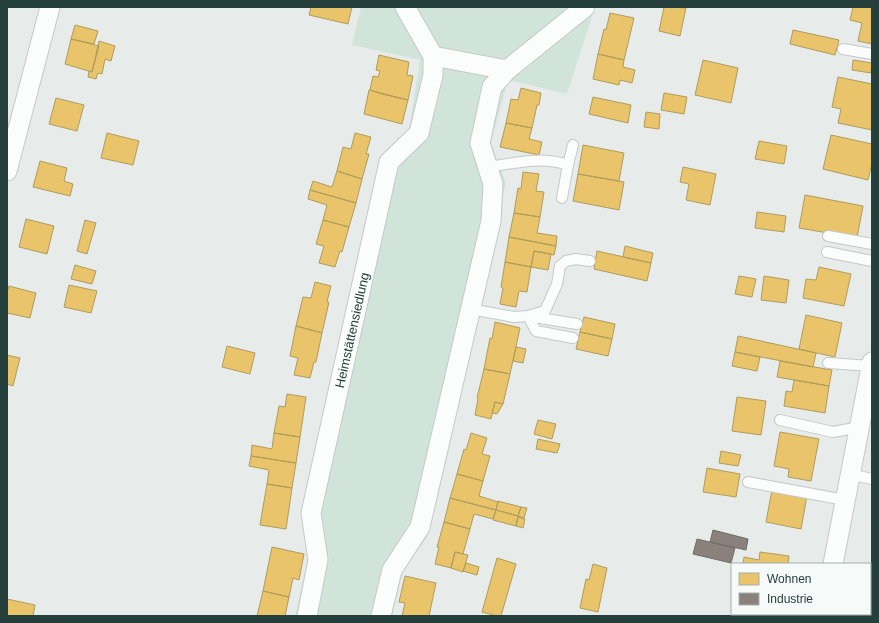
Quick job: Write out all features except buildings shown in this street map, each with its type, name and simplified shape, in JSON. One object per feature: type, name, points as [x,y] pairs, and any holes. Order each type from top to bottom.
[{"type":"street","points":[[7,171],[50,7]]},
{"type":"street","name":"Heimstättensiedlung","points":[[307,616],[318,560],[312,513],[388,162],[419,133],[433,75],[433,56],[406,7]]},
{"type":"street","points":[[381,616],[392,570],[420,527],[491,221],[493,184],[480,144],[492,88],[507,70],[584,7]]},
{"type":"street","points":[[433,56],[507,70]]},
{"type":"street","points":[[833,563],[849,474],[866,428],[872,364]]},
{"type":"lane","points":[[843,49],[872,54]]},
{"type":"lane","points":[[562,198],[573,145]]},
{"type":"lane","points":[[488,167],[532,161],[554,161],[568,165]]},
{"type":"lane","points":[[828,236],[872,244]]},
{"type":"lane","points":[[828,252],[872,260]]},
{"type":"lane","points":[[470,309],[514,317],[528,316],[545,311],[557,284],[560,266],[566,261],[576,259],[590,261]]},
{"type":"lane","points":[[528,316],[577,324]]},
{"type":"lane","points":[[528,316],[536,331],[573,338]]},
{"type":"lane","points":[[828,363],[872,364]]},
{"type":"lane","points":[[780,420],[833,432],[866,428]]},
{"type":"lane","points":[[849,474],[872,479]]},
{"type":"lane","points":[[748,482],[845,500]]},
{"type":"green space","points":[[361,7],[595,7],[567,94],[508,80],[491,143],[506,183],[428,536],[403,571],[392,616],[295,616],[310,549],[304,509],[379,162],[409,129],[420,60],[352,45]]}]
